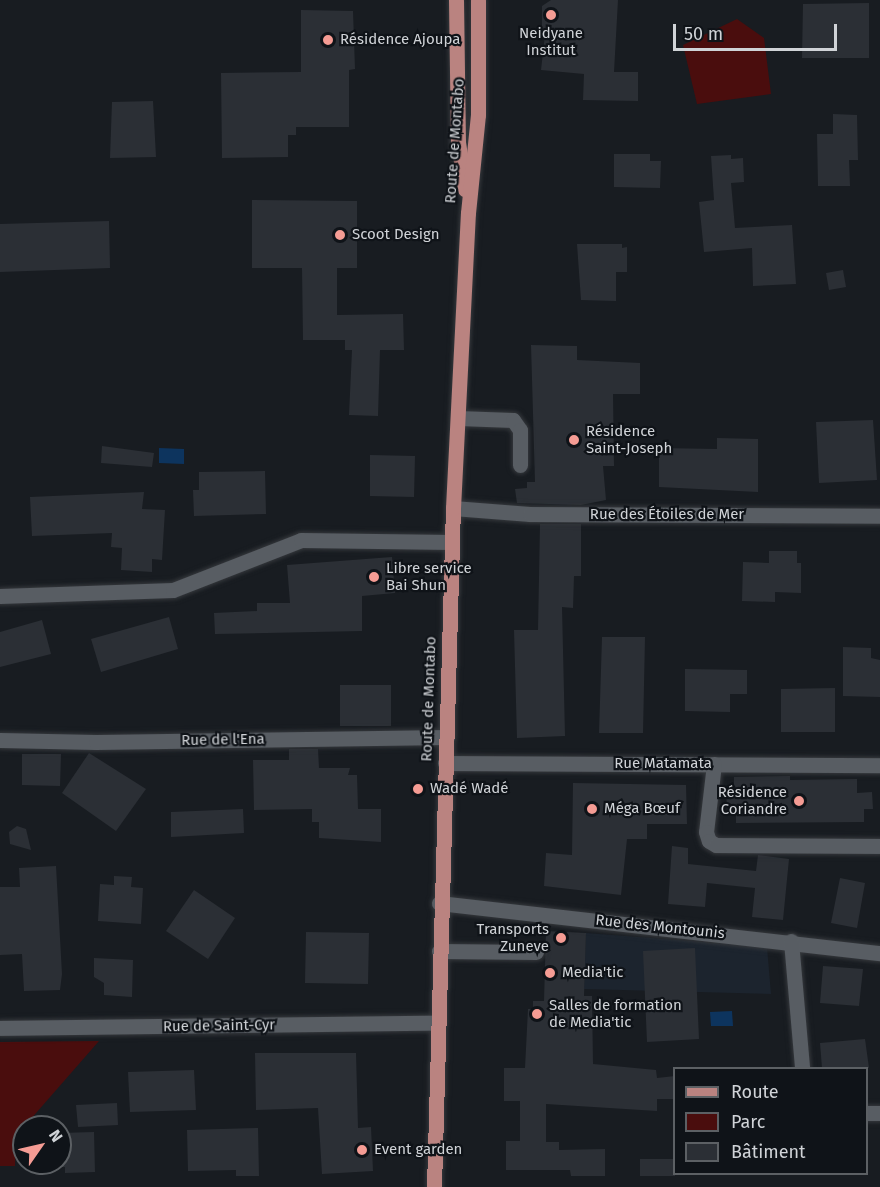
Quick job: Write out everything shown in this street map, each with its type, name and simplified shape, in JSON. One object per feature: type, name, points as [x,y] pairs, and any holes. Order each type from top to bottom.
[{"type":"main road","name":"Route de Montabo","points":[[456,0],[458,142],[468,213]]},
{"type":"main road","name":"Route de Montabo","points":[[434,1187],[439,903],[447,737],[453,508],[468,213],[478,115],[478,0]]},
{"type":"street","points":[[458,418],[513,420],[520,430],[520,465]]},
{"type":"street","name":"Rue des Étoiles de Mer","points":[[453,508],[530,514],[880,516]]},
{"type":"street","points":[[0,596],[173,590],[301,540],[452,542]]},
{"type":"street","name":"Rue de l'Ena","points":[[0,740],[96,742],[447,737]]},
{"type":"street","name":"Rue Matamata","points":[[445,763],[880,765]]},
{"type":"street","points":[[714,764],[706,832],[709,841],[716,844],[880,846]]},
{"type":"street","name":"Rue des Montounis","points":[[439,903],[791,941],[880,953]]},
{"type":"street","points":[[791,941],[802,1067]]},
{"type":"street","points":[[439,951],[536,952]]},
{"type":"street","name":"Rue de Saint-Cyr","points":[[0,1028],[438,1023]]},
{"type":"shaded area","points":[[586,933],[767,947],[771,994],[584,989]]},
{"type":"green space","points":[[737,19],[764,38],[771,94],[697,104],[683,45]]},
{"type":"green space","points":[[99,1041],[34,1115],[12,1115],[12,1166],[0,1166],[0,1042]]},
{"type":"water","points":[[159,448],[184,449],[184,464],[159,463]]},
{"type":"water","points":[[732,1011],[733,1026],[711,1026],[710,1012]]},
{"type":"building","points":[[551,0],[618,0],[614,72],[638,72],[638,101],[583,100],[584,74],[541,70],[545,35],[542,35],[542,6]]},
{"type":"building","points":[[869,3],[869,58],[802,58],[803,4]]},
{"type":"building","points":[[301,10],[353,11],[355,69],[349,70],[349,127],[296,127],[296,135],[288,135],[288,157],[222,158],[221,73],[301,72]]},
{"type":"building","points":[[153,101],[156,157],[110,158],[112,102]]},
{"type":"building","points":[[833,114],[857,115],[858,160],[849,160],[850,186],[818,186],[817,134],[833,134]]},
{"type":"building","points":[[614,154],[650,154],[650,161],[661,161],[660,188],[614,187]]},
{"type":"building","points":[[731,155],[731,159],[743,158],[744,182],[731,183],[735,228],[792,225],[796,284],[753,286],[752,248],[704,252],[699,202],[714,200],[711,156]]},
{"type":"building","points":[[252,200],[357,201],[357,268],[337,268],[337,315],[403,314],[404,350],[380,350],[378,416],[349,415],[352,350],[345,350],[345,340],[303,340],[302,268],[252,268]]},
{"type":"building","points":[[109,221],[110,268],[0,272],[0,224]]},
{"type":"building","points":[[577,244],[622,244],[622,248],[627,247],[627,272],[616,272],[616,301],[581,300]]},
{"type":"building","points":[[843,270],[846,287],[829,290],[826,273]]},
{"type":"building","points":[[531,345],[577,346],[577,360],[640,363],[640,394],[613,394],[614,466],[603,466],[606,500],[581,505],[517,503],[515,489],[527,488],[527,482],[535,482]]},
{"type":"building","points":[[873,420],[877,480],[819,483],[816,422]]},
{"type":"building","points":[[717,438],[758,439],[758,492],[659,487],[659,448],[717,449]]},
{"type":"building","points":[[102,446],[154,453],[152,467],[101,463]]},
{"type":"building","points":[[370,455],[415,456],[414,497],[370,496]]},
{"type":"building","points":[[265,471],[266,514],[194,516],[193,490],[199,490],[199,472]]},
{"type":"building","points":[[144,492],[142,509],[165,510],[162,560],[152,559],[152,572],[121,570],[122,548],[111,547],[112,533],[32,536],[30,497]]},
{"type":"building","points":[[540,524],[581,524],[581,576],[574,576],[573,608],[562,607],[565,736],[517,738],[514,630],[538,630]]},
{"type":"building","points":[[769,551],[797,551],[797,563],[801,563],[801,593],[775,592],[775,602],[742,601],[743,562],[769,563]]},
{"type":"building","points":[[392,557],[395,593],[362,596],[362,631],[215,634],[214,613],[257,611],[257,603],[290,603],[287,565]]},
{"type":"building","points":[[169,617],[178,649],[101,672],[91,639]]},
{"type":"building","points":[[42,620],[51,654],[0,667],[0,632]]},
{"type":"building","points":[[602,637],[645,637],[643,733],[599,733]]},
{"type":"building","points":[[843,647],[871,648],[871,658],[880,660],[880,697],[843,696]]},
{"type":"building","points":[[685,669],[747,670],[747,694],[730,694],[730,712],[685,711]]},
{"type":"building","points":[[340,685],[391,685],[391,726],[340,726]]},
{"type":"building","points":[[835,688],[835,732],[781,732],[781,689]]},
{"type":"building","points":[[289,749],[318,749],[319,768],[350,768],[348,775],[357,775],[358,809],[381,809],[381,842],[319,838],[319,822],[312,822],[312,809],[254,810],[253,760],[289,760]]},
{"type":"building","points":[[89,753],[146,789],[116,831],[62,793]]},
{"type":"building","points":[[22,754],[61,754],[60,786],[22,785]]},
{"type":"building","name":"Résidence Coriandre","points":[[790,776],[790,780],[857,779],[857,793],[872,792],[873,809],[864,809],[864,822],[736,823],[736,812],[727,812],[726,786],[734,786],[734,777]]},
{"type":"building","points":[[573,783],[686,785],[687,824],[647,824],[647,839],[627,839],[621,895],[544,886],[546,853],[572,855]]},
{"type":"building","points":[[243,809],[244,833],[171,837],[171,812]]},
{"type":"building","points":[[17,826],[26,829],[31,850],[10,844],[9,832]]},
{"type":"building","points":[[672,846],[688,848],[688,864],[756,871],[758,855],[789,859],[783,920],[752,917],[755,888],[707,883],[705,907],[668,904]]},
{"type":"building","points":[[56,866],[62,974],[60,990],[24,991],[22,954],[0,955],[0,887],[20,887],[19,868]]},
{"type":"building","points":[[114,876],[132,877],[131,887],[143,888],[141,924],[98,921],[100,884],[114,885]]},
{"type":"building","points":[[840,878],[865,883],[857,928],[831,923]]},
{"type":"building","points":[[194,890],[235,918],[208,959],[166,931]]},
{"type":"building","points":[[546,931],[586,933],[584,996],[592,996],[593,1064],[656,1070],[657,1078],[673,1076],[673,1099],[657,1099],[657,1111],[546,1104],[546,1142],[559,1142],[559,1150],[605,1149],[605,1176],[571,1176],[570,1170],[506,1170],[506,1141],[520,1141],[520,1101],[504,1101],[504,1068],[525,1068],[528,1009],[533,1009],[533,1001],[544,1001]]},
{"type":"building","points":[[306,932],[369,933],[368,984],[305,983]]},
{"type":"building","points":[[695,948],[699,1039],[647,1042],[643,951]]},
{"type":"building","points":[[94,958],[133,960],[132,997],[104,995],[104,983],[94,977]]},
{"type":"building","points":[[823,966],[863,969],[859,1006],[820,1003]]},
{"type":"building","points":[[865,1039],[869,1068],[822,1067],[820,1043]]},
{"type":"building","points":[[255,1053],[356,1053],[358,1128],[371,1127],[373,1171],[322,1174],[318,1108],[256,1110]]},
{"type":"building","points":[[194,1070],[196,1110],[130,1112],[128,1072]]},
{"type":"building","points":[[117,1103],[118,1125],[78,1127],[76,1105]]},
{"type":"building","points":[[258,1128],[259,1176],[236,1176],[236,1170],[188,1171],[187,1130]]},
{"type":"building","points":[[94,1132],[95,1172],[72,1173],[72,1133]]},
{"type":"building","points":[[640,1159],[673,1159],[673,1175],[675,1176],[640,1176]]},
{"type":"place","name":"Neidyane Institut","points":[[551,15]]},
{"type":"place","name":"Résidence Ajoupa","points":[[328,40]]},
{"type":"place","name":"Scoot Design","points":[[340,235]]},
{"type":"place","name":"Résidence Saint-Joseph","points":[[574,440]]},
{"type":"place","name":"Libre service Bai Shun","points":[[374,577]]},
{"type":"place","name":"Wadé Wadé","points":[[418,789]]},
{"type":"place","name":"Résidence Coriandre","points":[[799,801]]},
{"type":"place","name":"Méga Bœuf","points":[[592,809]]},
{"type":"place","name":"Transports Zuneve","points":[[561,938]]},
{"type":"place","name":"Media'tic","points":[[550,973]]},
{"type":"place","name":"Salles de formation de Media'tic","points":[[537,1014]]},
{"type":"place","name":"Event garden","points":[[362,1150]]}]
